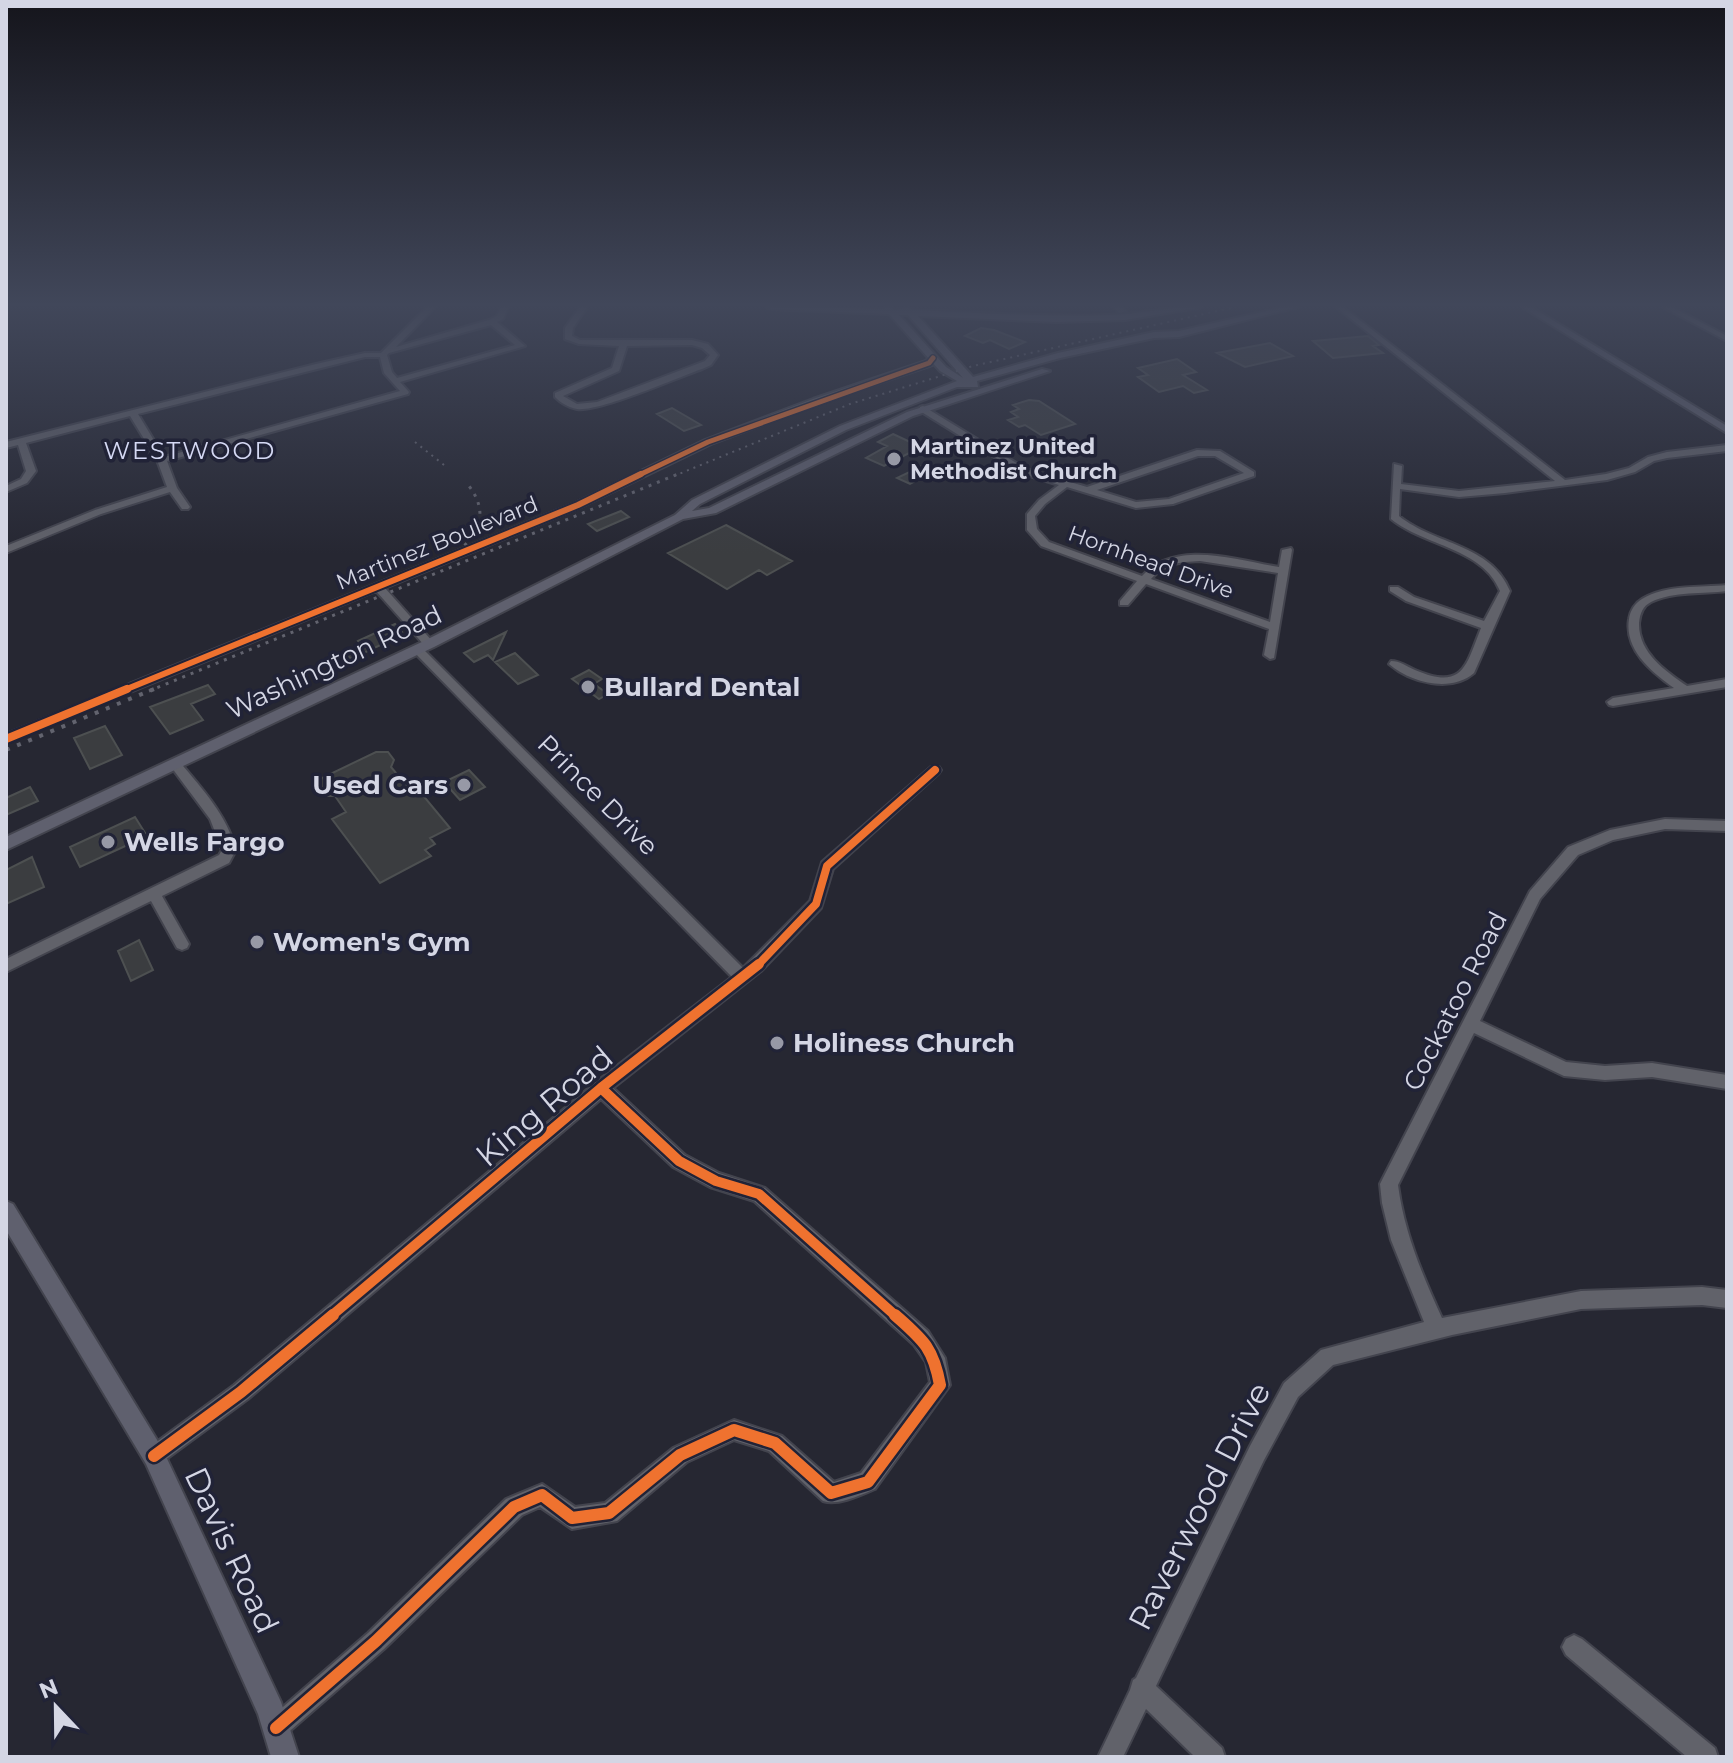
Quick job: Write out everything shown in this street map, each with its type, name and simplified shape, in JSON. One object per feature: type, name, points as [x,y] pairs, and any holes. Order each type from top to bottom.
[{"type":"main road","name":"Washington Road","points":[[6,844],[423,646],[679,517],[696,502],[813,442],[940,389]]},
{"type":"main road","points":[[1660,389],[1727,430]]},
{"type":"main road","name":"Washington Road","points":[[679,517],[712,511],[860,436],[927,407],[979,390]]},
{"type":"main road","name":"Davis Road","points":[[6,1211],[154,1456],[276,1728],[285,1757]]},
{"type":"street","points":[[6,445],[223,389]]},
{"type":"street","points":[[162,460],[405,392],[403,389]]},
{"type":"street","points":[[571,389],[558,395],[573,407],[590,406],[637,389]]},
{"type":"street","name":"Martinez Boulevard","points":[[6,739],[597,497],[708,442],[853,389]]},
{"type":"street","points":[[1444,389],[1561,481]]},
{"type":"street","points":[[927,407],[1012,464],[1063,486],[1117,501],[1153,506],[1251,474],[1217,453],[1197,453],[1085,491]]},
{"type":"street","points":[[132,412],[162,460],[172,488],[185,507]]},
{"type":"street","points":[[6,489],[24,481],[31,471],[21,441]]},
{"type":"street","points":[[1397,486],[1459,494],[1607,477],[1667,455],[1727,448]]},
{"type":"street","points":[[1395,664],[1414,676],[1456,679],[1469,671],[1505,591],[1503,577],[1490,565],[1405,529],[1394,517],[1397,466]]},
{"type":"street","name":"Hornhead Drive","points":[[1063,486],[1030,516],[1032,530],[1045,544],[1273,627]]},
{"type":"street","points":[[6,550],[98,512],[172,488]]},
{"type":"street","points":[[1270,655],[1281,570],[1287,550]]},
{"type":"street","points":[[1124,603],[1160,565],[1190,558],[1281,570]]},
{"type":"street","name":"Prince Drive","points":[[378,587],[423,646],[743,978]]},
{"type":"street","points":[[1685,690],[1657,671],[1641,650],[1632,630],[1635,611],[1646,600],[1727,588]]},
{"type":"street","points":[[1394,589],[1410,599],[1487,626]]},
{"type":"street","points":[[1613,702],[1727,683]]},
{"type":"street","points":[[6,966],[224,859],[229,850],[226,839],[214,816],[175,764]]},
{"type":"street","name":"King Road","points":[[154,1456],[241,1392],[601,1088],[743,978],[816,904],[827,866],[935,770]]},
{"type":"street","name":"Cockatoo Road","points":[[1437,1329],[1413,1274],[1390,1208],[1389,1184],[1535,895],[1573,851],[1610,835],[1665,824],[1727,826]]},
{"type":"street","points":[[153,893],[182,944]]},
{"type":"street","points":[[1471,1024],[1564,1069],[1605,1073],[1652,1070],[1727,1082]]},
{"type":"street","points":[[276,1728],[376,1641],[514,1507],[542,1495],[572,1518],[609,1513],[680,1455],[734,1430],[775,1443],[831,1493],[868,1482],[940,1385],[935,1358],[921,1338],[759,1194],[716,1181],[679,1161],[601,1088]]},
{"type":"street","name":"Raverwood Drive","points":[[1110,1757],[1141,1688],[1291,1390],[1328,1357],[1437,1329],[1581,1300],[1702,1296],[1725,1303]]},
{"type":"street","points":[[1574,1647],[1706,1757]]},
{"type":"street","points":[[1141,1688],[1213,1757]]},
{"type":"building","points":[[1029,400],[1039,401],[1075,424],[1041,435],[1025,425],[1019,427],[1008,420],[1018,417],[1011,412],[1019,409],[1013,405]]},
{"type":"building","points":[[672,408],[701,425],[684,431],[657,414]]},
{"type":"building","points":[[893,434],[921,447],[884,466],[866,458],[887,446],[878,442]]},
{"type":"building","points":[[926,464],[937,469],[910,484],[897,478]]},
{"type":"building","points":[[621,511],[629,517],[597,531],[588,524]]},
{"type":"building","points":[[726,525],[792,561],[767,575],[759,570],[727,589],[668,553]]},
{"type":"building","points":[[395,624],[402,632],[385,640],[387,642],[351,659],[344,652],[361,645],[358,641]]},
{"type":"building","points":[[506,632],[493,660],[488,655],[474,662],[464,653]]},
{"type":"building","points":[[515,653],[538,675],[518,684],[495,662]]},
{"type":"building","name":"Bullard Dental","points":[[589,670],[602,679],[594,684],[608,694],[599,699],[572,679]]},
{"type":"building","points":[[208,685],[215,694],[191,704],[203,720],[170,734],[150,707]]},
{"type":"building","points":[[105,726],[122,755],[90,769],[74,738]]},
{"type":"building","points":[[376,752],[388,752],[394,760],[391,767],[406,785],[412,782],[450,828],[430,838],[435,844],[425,850],[431,856],[380,883],[332,819],[346,812],[335,796],[323,796],[317,787],[322,778]]},
{"type":"building","name":"Used Cars","points":[[469,770],[485,787],[460,800],[444,782]]},
{"type":"building","points":[[30,787],[38,801],[6,815],[6,798]]},
{"type":"building","name":"Wells Fargo","points":[[135,817],[147,836],[80,867],[70,847]]},
{"type":"building","points":[[32,857],[44,887],[6,904],[6,870]]},
{"type":"building","points":[[139,940],[153,970],[131,981],[118,951]]},
{"type":"railway","points":[[674,476],[850,404],[898,389]]},
{"type":"railway","points":[[415,442],[444,465]]},
{"type":"railway","points":[[149,691],[678,474]]},
{"type":"railway","points":[[444,563],[463,547],[476,529],[480,509],[469,486]]},
{"type":"railway","points":[[6,750],[154,689]]},
{"type":"cycle path","points":[[6,739],[578,505],[708,442],[851,389]]},
{"type":"cycle path","points":[[154,1456],[241,1392],[601,1088],[756,967],[816,904],[827,866],[935,770]]},
{"type":"cycle path","points":[[276,1728],[376,1641],[514,1507],[542,1495],[572,1518],[609,1513],[680,1455],[734,1430],[775,1443],[831,1493],[868,1482],[940,1385],[935,1358],[921,1338],[759,1194],[716,1181],[679,1161],[601,1088]]},
{"type":"place","name":"Martinez United Methodist Church","points":[[894,459]]},
{"type":"place","name":"Bullard Dental","points":[[588,687]]},
{"type":"place","name":"Used Cars","points":[[464,785]]},
{"type":"place","name":"Wells Fargo","points":[[108,842]]},
{"type":"place","name":"Women's Gym","points":[[257,942]]},
{"type":"place","name":"Holiness Church","points":[[777,1043]]},
{"type":"district","name":"WESTWOOD","points":[[190,450]]}]
